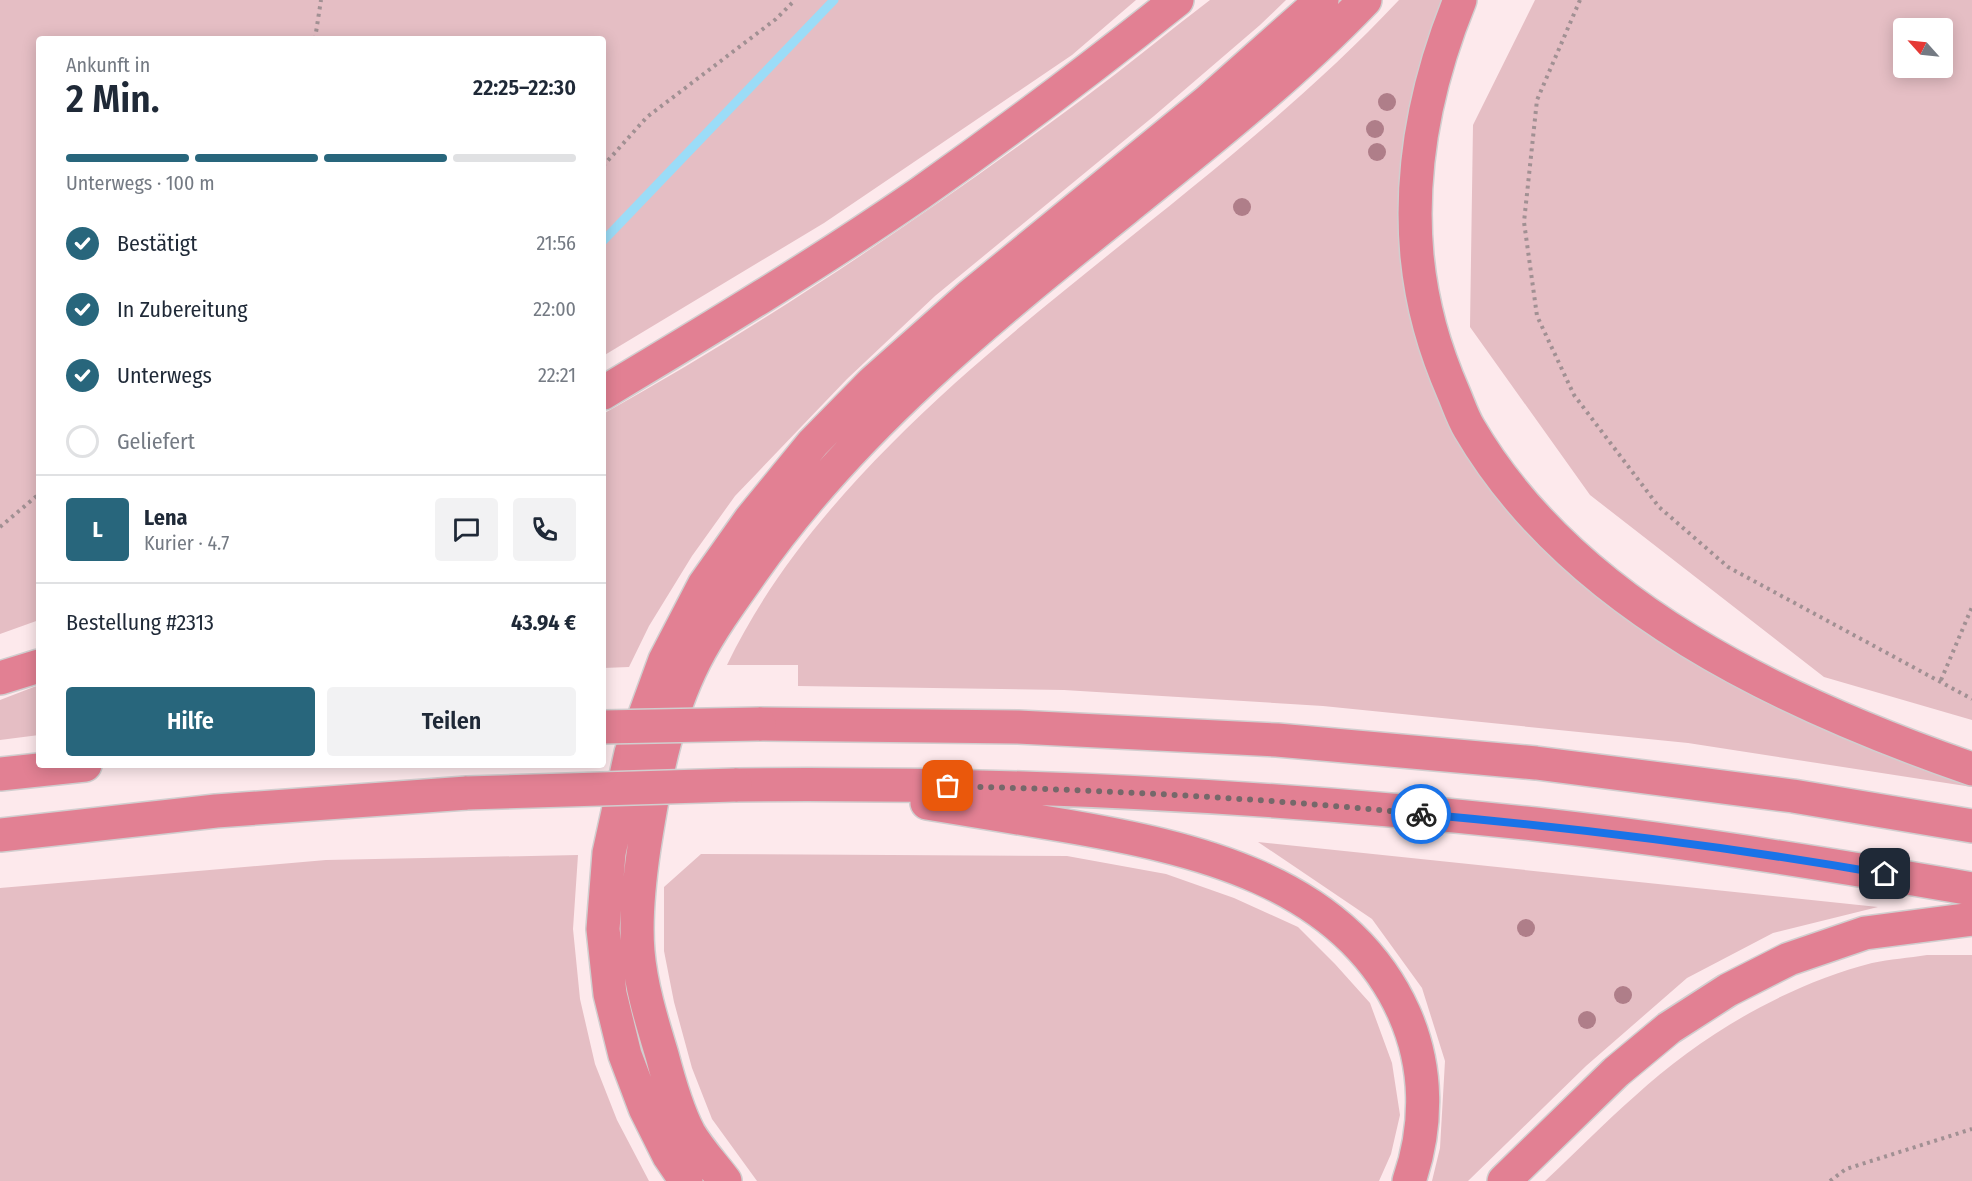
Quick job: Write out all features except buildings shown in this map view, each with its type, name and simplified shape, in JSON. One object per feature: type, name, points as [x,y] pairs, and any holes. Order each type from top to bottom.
[{"type":"highway","points":[[606,391],[756,301],[918,194],[1075,81],[1177,0]]},
{"type":"highway","points":[[686,1181],[669,1156],[645,1108],[625,1055],[610,994],[603,929],[609,853],[631,753],[665,660],[704,585],[750,520],[813,443],[873,382],[970,296],[1207,102],[1322,0]]},
{"type":"highway","points":[[725,1181],[689,1132],[664,1065],[648,1008],[638,953],[638,888],[654,784],[670,722],[695,660],[733,599],[779,533],[828,475],[883,418],[990,321],[1291,72],[1365,0]]},
{"type":"highway","points":[[1460,0],[1433,78],[1421,132],[1414,226],[1428,328],[1468,426],[1497,471],[1531,512],[1572,554],[1666,626],[1721,659],[1801,699],[1861,727],[1972,769]]},
{"type":"highway","points":[[0,678],[36,667]]},
{"type":"highway","points":[[606,727],[759,724],[1018,727],[1277,740],[1536,763],[1793,796],[1972,826]]},
{"type":"highway","points":[[0,774],[57,768]]},
{"type":"highway","points":[[0,836],[216,811],[467,793],[735,784],[1060,789],[1319,804],[1553,826],[1798,859],[1972,889]]},
{"type":"highway","points":[[813,784],[1118,835],[1174,848],[1247,872],[1313,905],[1342,927],[1368,953],[1395,994],[1411,1028],[1423,1079],[1424,1107],[1416,1162],[1409,1181]]},
{"type":"highway","points":[[1504,1181],[1616,1072],[1670,1028],[1728,990],[1789,959],[1865,933],[1972,919]]},
{"type":"path","points":[[315,36],[321,0]]},
{"type":"path","points":[[606,163],[647,117],[777,19],[795,0]]},
{"type":"path","points":[[1580,0],[1537,100],[1524,222],[1538,316],[1574,395],[1659,507],[1728,567],[1941,680],[1972,699]]},
{"type":"path","points":[[0,527],[36,497]]},
{"type":"path","points":[[1941,680],[1972,607]]},
{"type":"path","points":[[1830,1181],[1846,1169],[1972,1129]]},
{"type":"shaded area","points":[[0,0],[1136,0],[1072,55],[824,223],[606,354],[606,36],[36,36],[36,621],[0,634]]},
{"type":"shaded area","points":[[1210,0],[1286,0],[1154,116],[935,296],[847,379],[735,496],[692,556],[649,626],[629,667],[606,668],[606,412],[727,341],[849,264],[1084,98]]},
{"type":"shaded area","points":[[1399,0],[1448,0],[1419,323],[1572,568],[1972,780],[1972,787],[1688,743],[1323,706],[1064,690],[798,686],[798,665],[727,665],[748,625],[798,549],[857,479],[889,446],[954,384],[1010,336],[1238,150],[1293,102]]},
{"type":"shaded area","points":[[1535,0],[1972,0],[1972,720],[1824,677],[1590,495],[1470,327],[1473,125]]},
{"type":"shaded area","points":[[36,686],[36,735],[0,740],[0,700]]},
{"type":"shaded area","points":[[1258,842],[1878,907],[1773,933],[1687,978],[1586,1066],[1468,1181],[1432,1181],[1440,1148],[1445,1061],[1422,988],[1372,919]]},
{"type":"shaded area","points":[[701,854],[1067,856],[1166,874],[1234,898],[1298,927],[1370,1003],[1392,1063],[1400,1115],[1391,1154],[1379,1181],[757,1181],[712,1119],[692,1068],[674,1002],[664,951],[664,887]]},
{"type":"shaded area","points":[[578,855],[573,929],[580,999],[595,1064],[617,1120],[649,1181],[0,1181],[0,888],[326,860]]},
{"type":"shaded area","points":[[1927,955],[1972,955],[1972,1181],[1545,1181],[1660,1074],[1716,1033],[1746,1015],[1776,999],[1840,973],[1872,963]]},
{"type":"waterway","points":[[606,238],[834,0]]},
{"type":"way so far","points":[[948,786],[1060,789],[1307,803],[1421,814]]},
{"type":"route","points":[[1421,814],[1553,826],[1798,859],[1885,874]]}]
